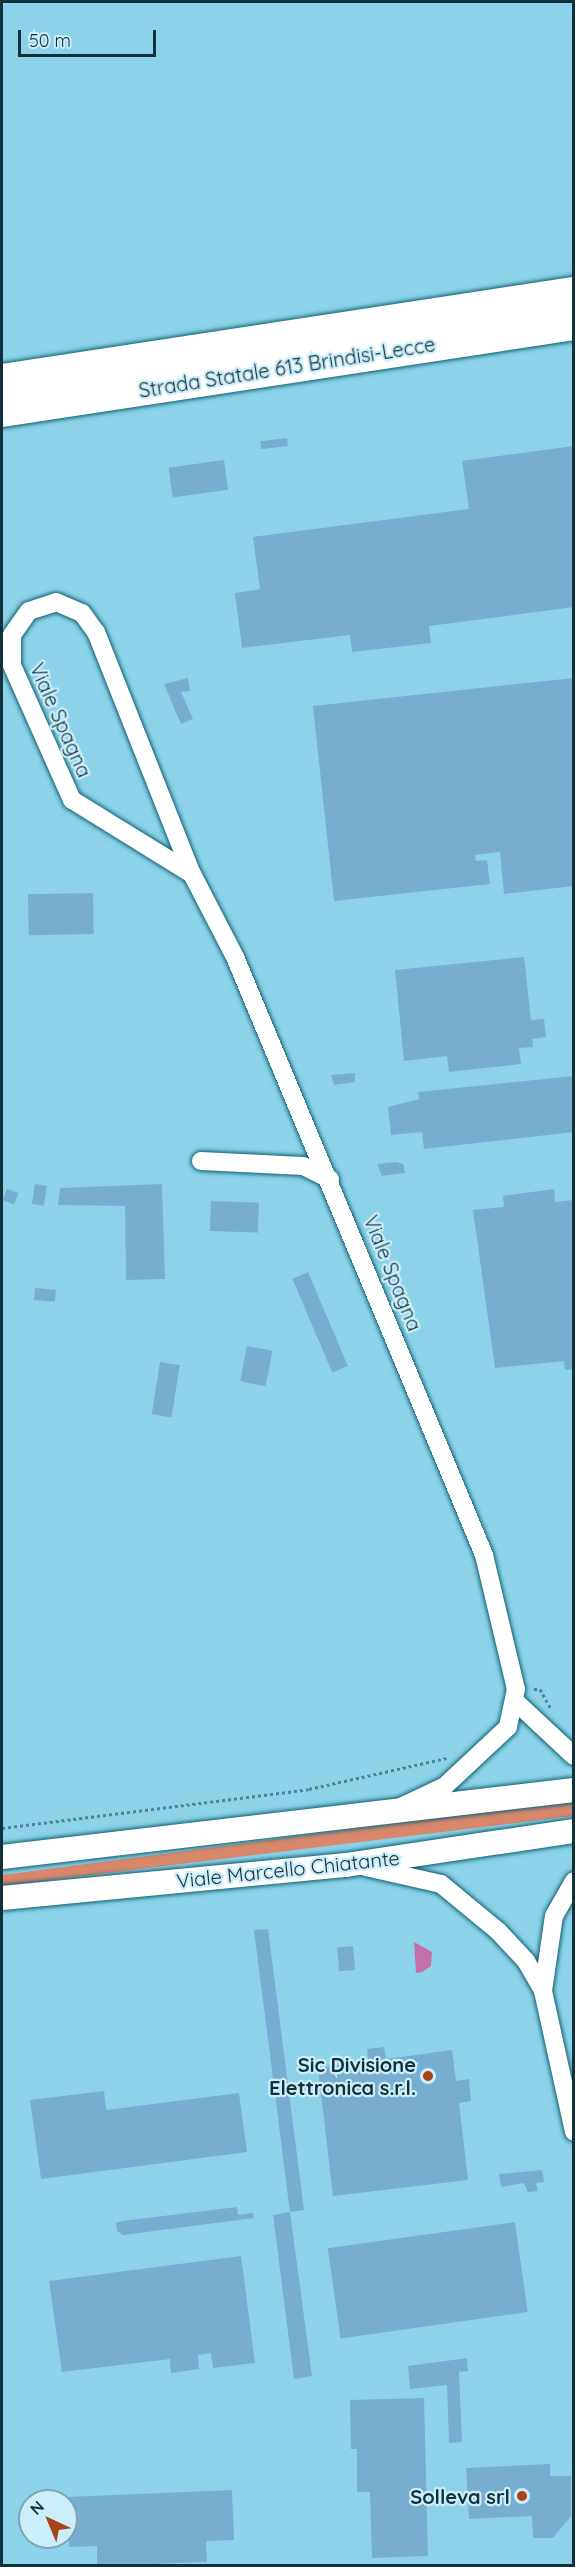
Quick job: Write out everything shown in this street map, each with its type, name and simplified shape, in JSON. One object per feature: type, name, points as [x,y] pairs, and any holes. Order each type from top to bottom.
[{"type":"highway","name":"Strada Statale 613 Brindisi-Lecce","points":[[2,380],[573,293]]},
{"type":"highway","name":"Strada Statale 613 Brindisi-Lecce","points":[[2,411],[573,324]]},
{"type":"street","name":"Viale Spagna","points":[[192,874],[72,800],[12,665],[12,635],[29,611],[56,602],[82,614],[96,632],[192,874],[235,957],[330,1179],[484,1555],[516,1696]]},
{"type":"street","points":[[201,1161],[303,1167],[330,1179]]},
{"type":"street","points":[[516,1696],[573,1756]]},
{"type":"street","points":[[384,1814],[446,1786],[481,1757],[508,1727],[516,1696]]},
{"type":"street","points":[[2,1857],[384,1814],[573,1790]]},
{"type":"street","name":"Viale Marcello Chiatante","points":[[2,1898],[346,1865],[573,1831]]},
{"type":"street","points":[[346,1865],[399,1871],[441,1884],[513,1946],[543,1991]]},
{"type":"street","points":[[573,1881],[554,1916],[543,1991],[573,2132]]},
{"type":"path","points":[[516,1696],[540,1689],[555,1716]]},
{"type":"path","points":[[2,1828],[309,1789],[453,1754]]},
{"type":"shaded area","points":[[573,1800],[573,1816],[2,1886],[2,1875]]},
{"type":"shaded area","points":[[414,1942],[432,1952],[431,1966],[416,1973]]},
{"type":"building","points":[[287,438],[288,446],[261,449],[260,441]]},
{"type":"building","points":[[574,446],[574,607],[429,626],[431,643],[352,652],[350,635],[242,648],[235,593],[260,589],[253,537],[469,509],[462,461]]},
{"type":"building","points":[[224,460],[228,490],[173,498],[169,468]]},
{"type":"building","points":[[188,678],[190,691],[181,692],[193,719],[181,724],[164,684]]},
{"type":"building","points":[[574,678],[574,886],[504,894],[500,852],[475,855],[476,861],[487,860],[490,884],[334,901],[313,706]]},
{"type":"building","points":[[93,893],[94,934],[29,935],[28,894]]},
{"type":"building","points":[[524,957],[531,1020],[544,1019],[546,1037],[532,1039],[533,1047],[519,1048],[521,1064],[449,1072],[447,1056],[404,1061],[395,970]]},
{"type":"building","points":[[355,1073],[355,1082],[334,1085],[331,1075]]},
{"type":"building","points":[[574,1076],[574,1132],[424,1149],[422,1132],[391,1135],[388,1107],[419,1099],[418,1092]]},
{"type":"building","points":[[396,1162],[403,1164],[405,1173],[382,1176],[377,1164]]},
{"type":"building","points":[[35,1184],[47,1186],[44,1206],[32,1204]]},
{"type":"building","points":[[162,1184],[165,1279],[126,1280],[125,1206],[58,1205],[60,1188]]},
{"type":"building","points":[[7,1189],[18,1193],[14,1204],[3,1200]]},
{"type":"building","points":[[554,1189],[555,1202],[574,1200],[574,1369],[565,1370],[564,1361],[495,1368],[473,1210],[504,1207],[503,1196]]},
{"type":"building","points":[[211,1201],[259,1203],[258,1233],[210,1231]]},
{"type":"building","points":[[308,1272],[348,1366],[332,1373],[292,1279]]},
{"type":"building","points":[[35,1288],[56,1290],[55,1302],[34,1300]]},
{"type":"building","points":[[247,1346],[273,1351],[266,1386],[240,1381]]},
{"type":"building","points":[[160,1362],[180,1365],[171,1417],[152,1414]]},
{"type":"building","points":[[268,1929],[304,2210],[290,2212],[254,1930]]},
{"type":"building","points":[[353,1946],[355,1970],[339,1971],[337,1947]]},
{"type":"building","points":[[384,2047],[386,2059],[452,2050],[456,2081],[469,2079],[471,2101],[459,2103],[468,2180],[333,2196],[318,2068],[368,2061],[367,2049]]},
{"type":"building","points":[[104,2091],[106,2110],[239,2093],[247,2152],[41,2179],[30,2100]]},
{"type":"building","points":[[542,2170],[544,2182],[536,2183],[538,2191],[528,2192],[524,2183],[501,2187],[499,2174]]},
{"type":"building","points":[[237,2207],[238,2215],[253,2213],[254,2218],[123,2235],[117,2231],[116,2223],[122,2221]]},
{"type":"building","points":[[290,2212],[312,2376],[294,2379],[273,2215]]},
{"type":"building","points":[[515,2222],[528,2312],[341,2338],[328,2248]]},
{"type":"building","points":[[241,2256],[255,2363],[213,2368],[211,2353],[198,2355],[199,2369],[171,2373],[170,2359],[62,2372],[49,2281]]},
{"type":"building","points":[[467,2358],[468,2371],[459,2372],[462,2442],[449,2443],[447,2385],[410,2389],[408,2366]]},
{"type":"building","points":[[424,2398],[428,2556],[372,2558],[370,2492],[357,2492],[357,2449],[351,2449],[350,2400]]},
{"type":"building","points":[[550,2464],[550,2476],[571,2476],[571,2516],[553,2538],[533,2538],[532,2516],[469,2519],[466,2468]]},
{"type":"building","points":[[232,2490],[234,2540],[206,2541],[207,2562],[97,2566],[97,2546],[78,2547],[78,2497]]},
{"type":"place","name":"Sic Divisione Elettronica s.r.l.","points":[[428,2076]]},
{"type":"place","name":"Solleva srl","points":[[522,2496]]}]
